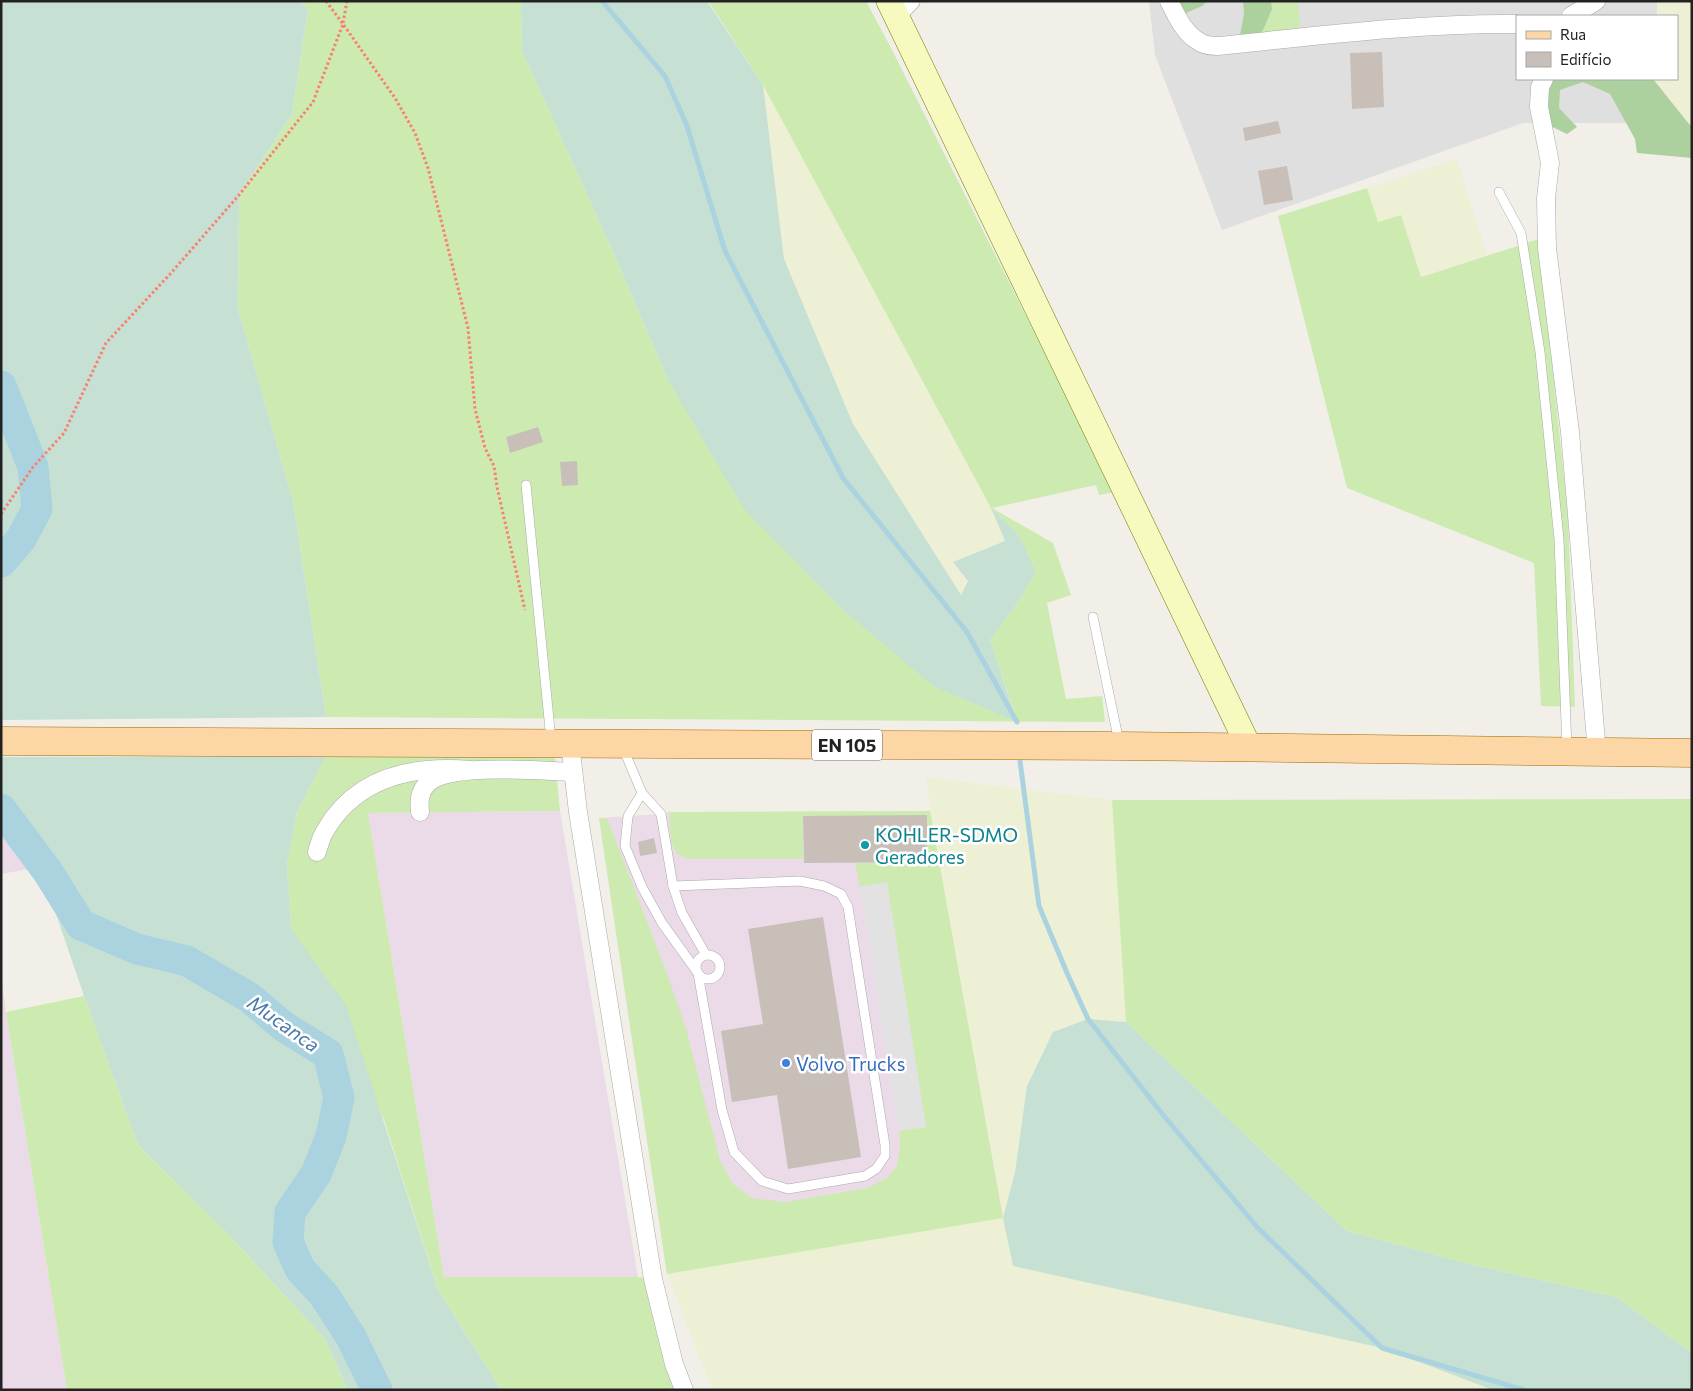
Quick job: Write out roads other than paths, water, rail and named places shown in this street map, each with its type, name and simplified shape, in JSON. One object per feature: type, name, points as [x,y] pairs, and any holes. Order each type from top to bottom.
[{"type":"main road","name":"EN 105","points":[[1,741],[1120,746],[1692,753]]},
{"type":"street","points":[[1169,1],[1181,24],[1197,41],[1206,45],[1218,46],[1387,29],[1472,24],[1516,24]]},
{"type":"street","points":[[1573,15],[1596,1]]},
{"type":"street","points":[[899,6],[1249,747]]},
{"type":"street","points":[[1544,80],[1540,87],[1539,107],[1550,163],[1546,198],[1547,248],[1570,432],[1596,753]]},
{"type":"street","points":[[560,743],[573,772],[652,1279],[674,1364],[684,1390]]},
{"type":"street","points":[[317,852],[324,832],[354,796],[374,783],[397,774],[445,768],[573,772]]},
{"type":"street","points":[[420,812],[418,800],[427,784],[445,774],[471,770]]},
{"type":"lane","points":[[1499,192],[1521,232],[1540,352],[1559,539],[1567,752]]},
{"type":"lane","points":[[526,485],[560,743]]},
{"type":"lane","points":[[1093,618],[1120,746]]},
{"type":"lane","points":[[620,743],[642,793],[661,814],[674,886],[682,913],[706,955]]},
{"type":"lane","points":[[642,793],[628,816],[625,846],[642,887],[662,923],[698,973],[708,979],[718,973],[720,966],[714,956],[706,955],[696,965],[698,973],[722,1110],[734,1152],[762,1181],[788,1189],[865,1176],[876,1169],[885,1156],[885,1145],[848,907],[840,894],[824,886],[800,881],[674,886]]},
{"type":"waterway","points":[[602,1],[665,76],[687,126],[725,251],[843,478],[967,632],[1017,722]]},
{"type":"waterway","name":"Mucanca","points":[[1,386],[33,467],[37,509],[21,539],[1,562]]},
{"type":"waterway","points":[[1020,761],[1039,906],[1088,1019],[1164,1116],[1258,1228],[1382,1348],[1524,1390]]},
{"type":"waterway","name":"Mucanca","points":[[1,809],[48,872],[81,925],[137,949],[187,961],[250,998],[283,1026],[328,1054],[339,1098],[331,1136],[316,1174],[290,1212],[288,1242],[300,1269],[324,1295],[351,1337],[377,1390]]},
{"type":"place","name":"KOHLER-SDMO Geradores","points":[[865,845]]},
{"type":"place","name":"Volvo Trucks","points":[[786,1063]]}]
